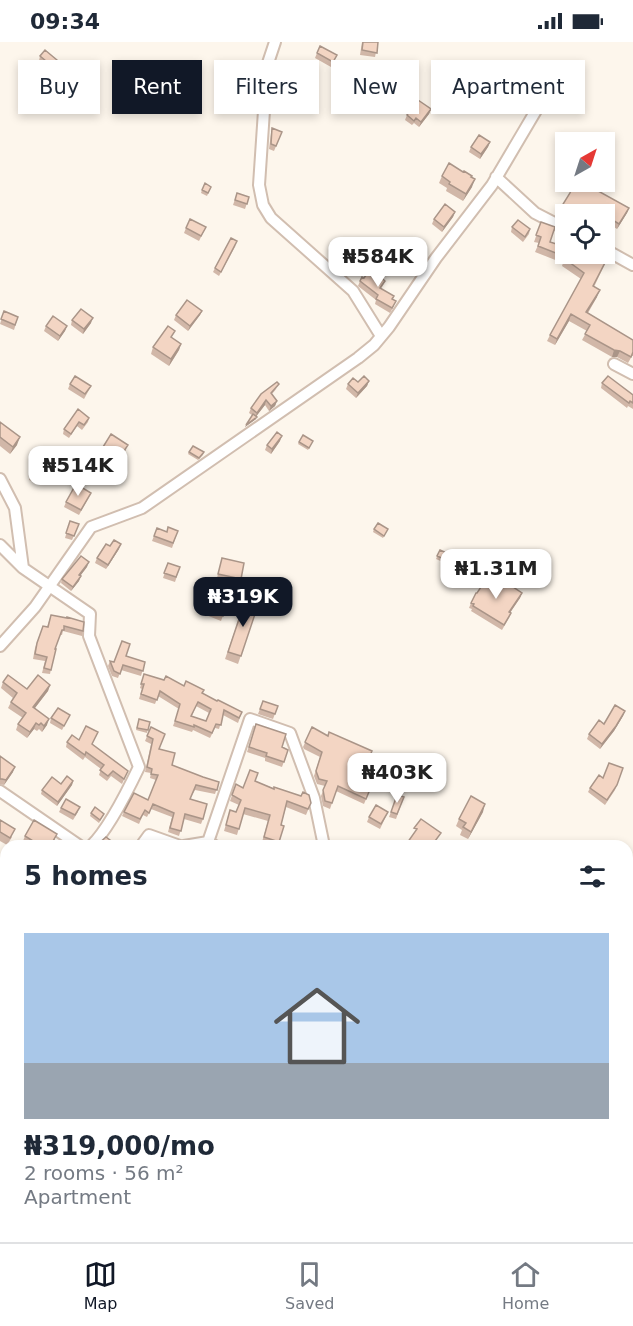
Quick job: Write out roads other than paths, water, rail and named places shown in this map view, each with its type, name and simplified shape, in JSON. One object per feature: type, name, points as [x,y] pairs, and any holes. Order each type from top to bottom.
[{"type":"street","points":[[275,42],[267,66],[259,185],[262,205],[272,218],[353,291],[381,336]]},
{"type":"street","points":[[0,646],[35,607],[91,527],[142,508],[374,345],[496,177],[534,114]]},
{"type":"street","points":[[496,177],[534,213],[555,224]]},
{"type":"street","points":[[615,255],[633,265]]},
{"type":"street","points":[[614,364],[633,374]]},
{"type":"street","points":[[0,479],[15,508],[23,568]]},
{"type":"street","points":[[0,545],[23,568],[90,614],[89,636],[139,766],[132,782],[97,840]]},
{"type":"street","points":[[213,840],[250,719],[290,733],[314,798],[323,840]]},
{"type":"street","points":[[0,791],[71,840]]},
{"type":"street","points":[[145,840],[149,835],[164,840]]}]
